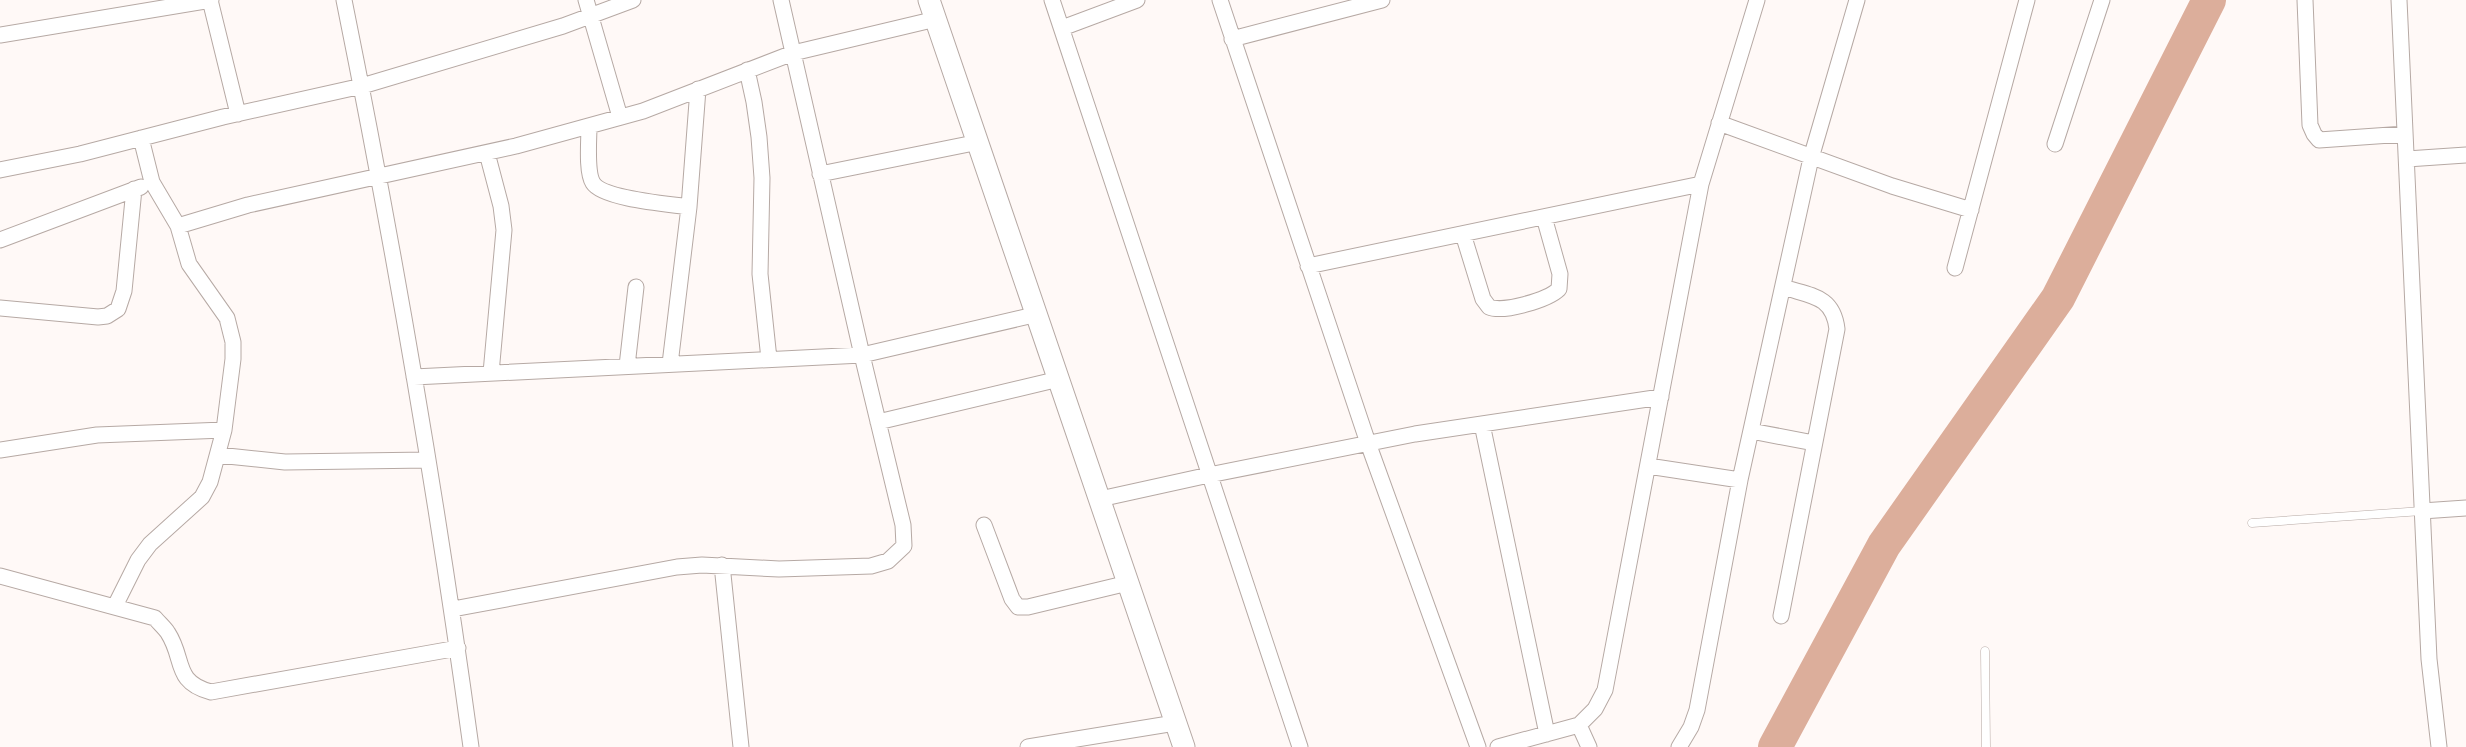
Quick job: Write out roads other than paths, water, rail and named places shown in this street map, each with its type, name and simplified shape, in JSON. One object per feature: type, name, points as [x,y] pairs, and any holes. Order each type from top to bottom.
[{"type":"main road","points":[[933,10],[1184,747]]},
{"type":"street","points":[[0,35],[158,4],[210,0],[238,114]]},
{"type":"street","points":[[344,0],[380,177],[453,609],[471,747]]},
{"type":"street","points":[[586,0],[620,118]]},
{"type":"street","points":[[0,170],[80,154],[238,114],[362,86],[591,16],[634,0]]},
{"type":"street","points":[[453,609],[677,567],[722,565],[779,569],[871,566],[888,561],[904,546],[903,525],[781,0]]},
{"type":"street","points":[[1052,0],[1300,747]]},
{"type":"street","points":[[1062,28],[1137,0]]},
{"type":"street","points":[[1220,0],[1368,443],[1478,747]]},
{"type":"street","points":[[1232,38],[1382,0]]},
{"type":"street","points":[[1498,747],[1579,725],[1595,708],[1605,690],[1701,184],[1757,0]]},
{"type":"street","points":[[1680,747],[1691,727],[1697,710],[1740,480],[1811,158],[1857,0]]},
{"type":"street","points":[[1955,268],[2027,0]]},
{"type":"street","points":[[2055,144],[2102,0]]},
{"type":"street","points":[[2305,0],[2310,125],[2314,134],[2319,140],[2405,134]]},
{"type":"street","points":[[2399,0],[2429,659],[2439,747]]},
{"type":"street","points":[[178,226],[248,205],[487,153],[620,118],[792,53],[933,10]]},
{"type":"street","points":[[747,70],[759,137],[762,178],[760,274],[769,359]]},
{"type":"street","points":[[670,364],[689,207],[698,90]]},
{"type":"street","points":[[1719,123],[1811,158],[1971,210]]},
{"type":"street","points":[[589,126],[590,173],[594,184],[615,194],[689,207]]},
{"type":"street","points":[[116,606],[138,560],[150,544],[202,498],[210,482],[224,430],[233,359],[230,329],[221,308],[189,264],[178,226],[152,182],[141,138]]},
{"type":"street","points":[[820,174],[979,142]]},
{"type":"street","points":[[487,153],[501,206],[504,230],[490,373]]},
{"type":"street","points":[[2407,159],[2466,155]]},
{"type":"street","points":[[0,240],[152,182]]},
{"type":"street","points":[[1308,266],[1701,184]]},
{"type":"street","points":[[0,308],[98,317],[107,316],[118,309],[124,291],[134,189]]},
{"type":"street","points":[[1463,234],[1483,299],[1489,307],[1501,309],[1547,298],[1559,289],[1560,274],[1544,217]]},
{"type":"street","points":[[627,366],[636,287]]},
{"type":"street","points":[[1781,616],[1837,329],[1836,318],[1825,301],[1782,288]]},
{"type":"street","points":[[414,377],[862,355],[1038,314]]},
{"type":"street","points":[[878,422],[1059,379]]},
{"type":"street","points":[[1100,499],[1368,443],[1661,397]]},
{"type":"street","points":[[1482,424],[1547,734]]},
{"type":"street","points":[[0,450],[97,435],[224,430]]},
{"type":"street","points":[[1751,431],[1814,443]]},
{"type":"street","points":[[218,455],[285,462],[428,460]]},
{"type":"street","points":[[1648,466],[1740,480]]},
{"type":"street","points":[[2422,511],[2466,508]]},
{"type":"street","points":[[984,525],[1012,599],[1018,607],[1028,607],[1128,583]]},
{"type":"street","points":[[722,565],[740,747]]},
{"type":"street","points":[[0,576],[155,618],[168,633],[185,677],[197,688],[211,692],[458,648]]},
{"type":"street","points":[[1028,747],[1175,723]]},
{"type":"street","points":[[1579,725],[1589,747]]},
{"type":"lane","points":[[2252,523],[2422,511]]},
{"type":"lane","points":[[1985,651],[1986,747]]},
{"type":"waterway","points":[[1775,747],[1884,545],[2058,298],[2209,0]]}]
